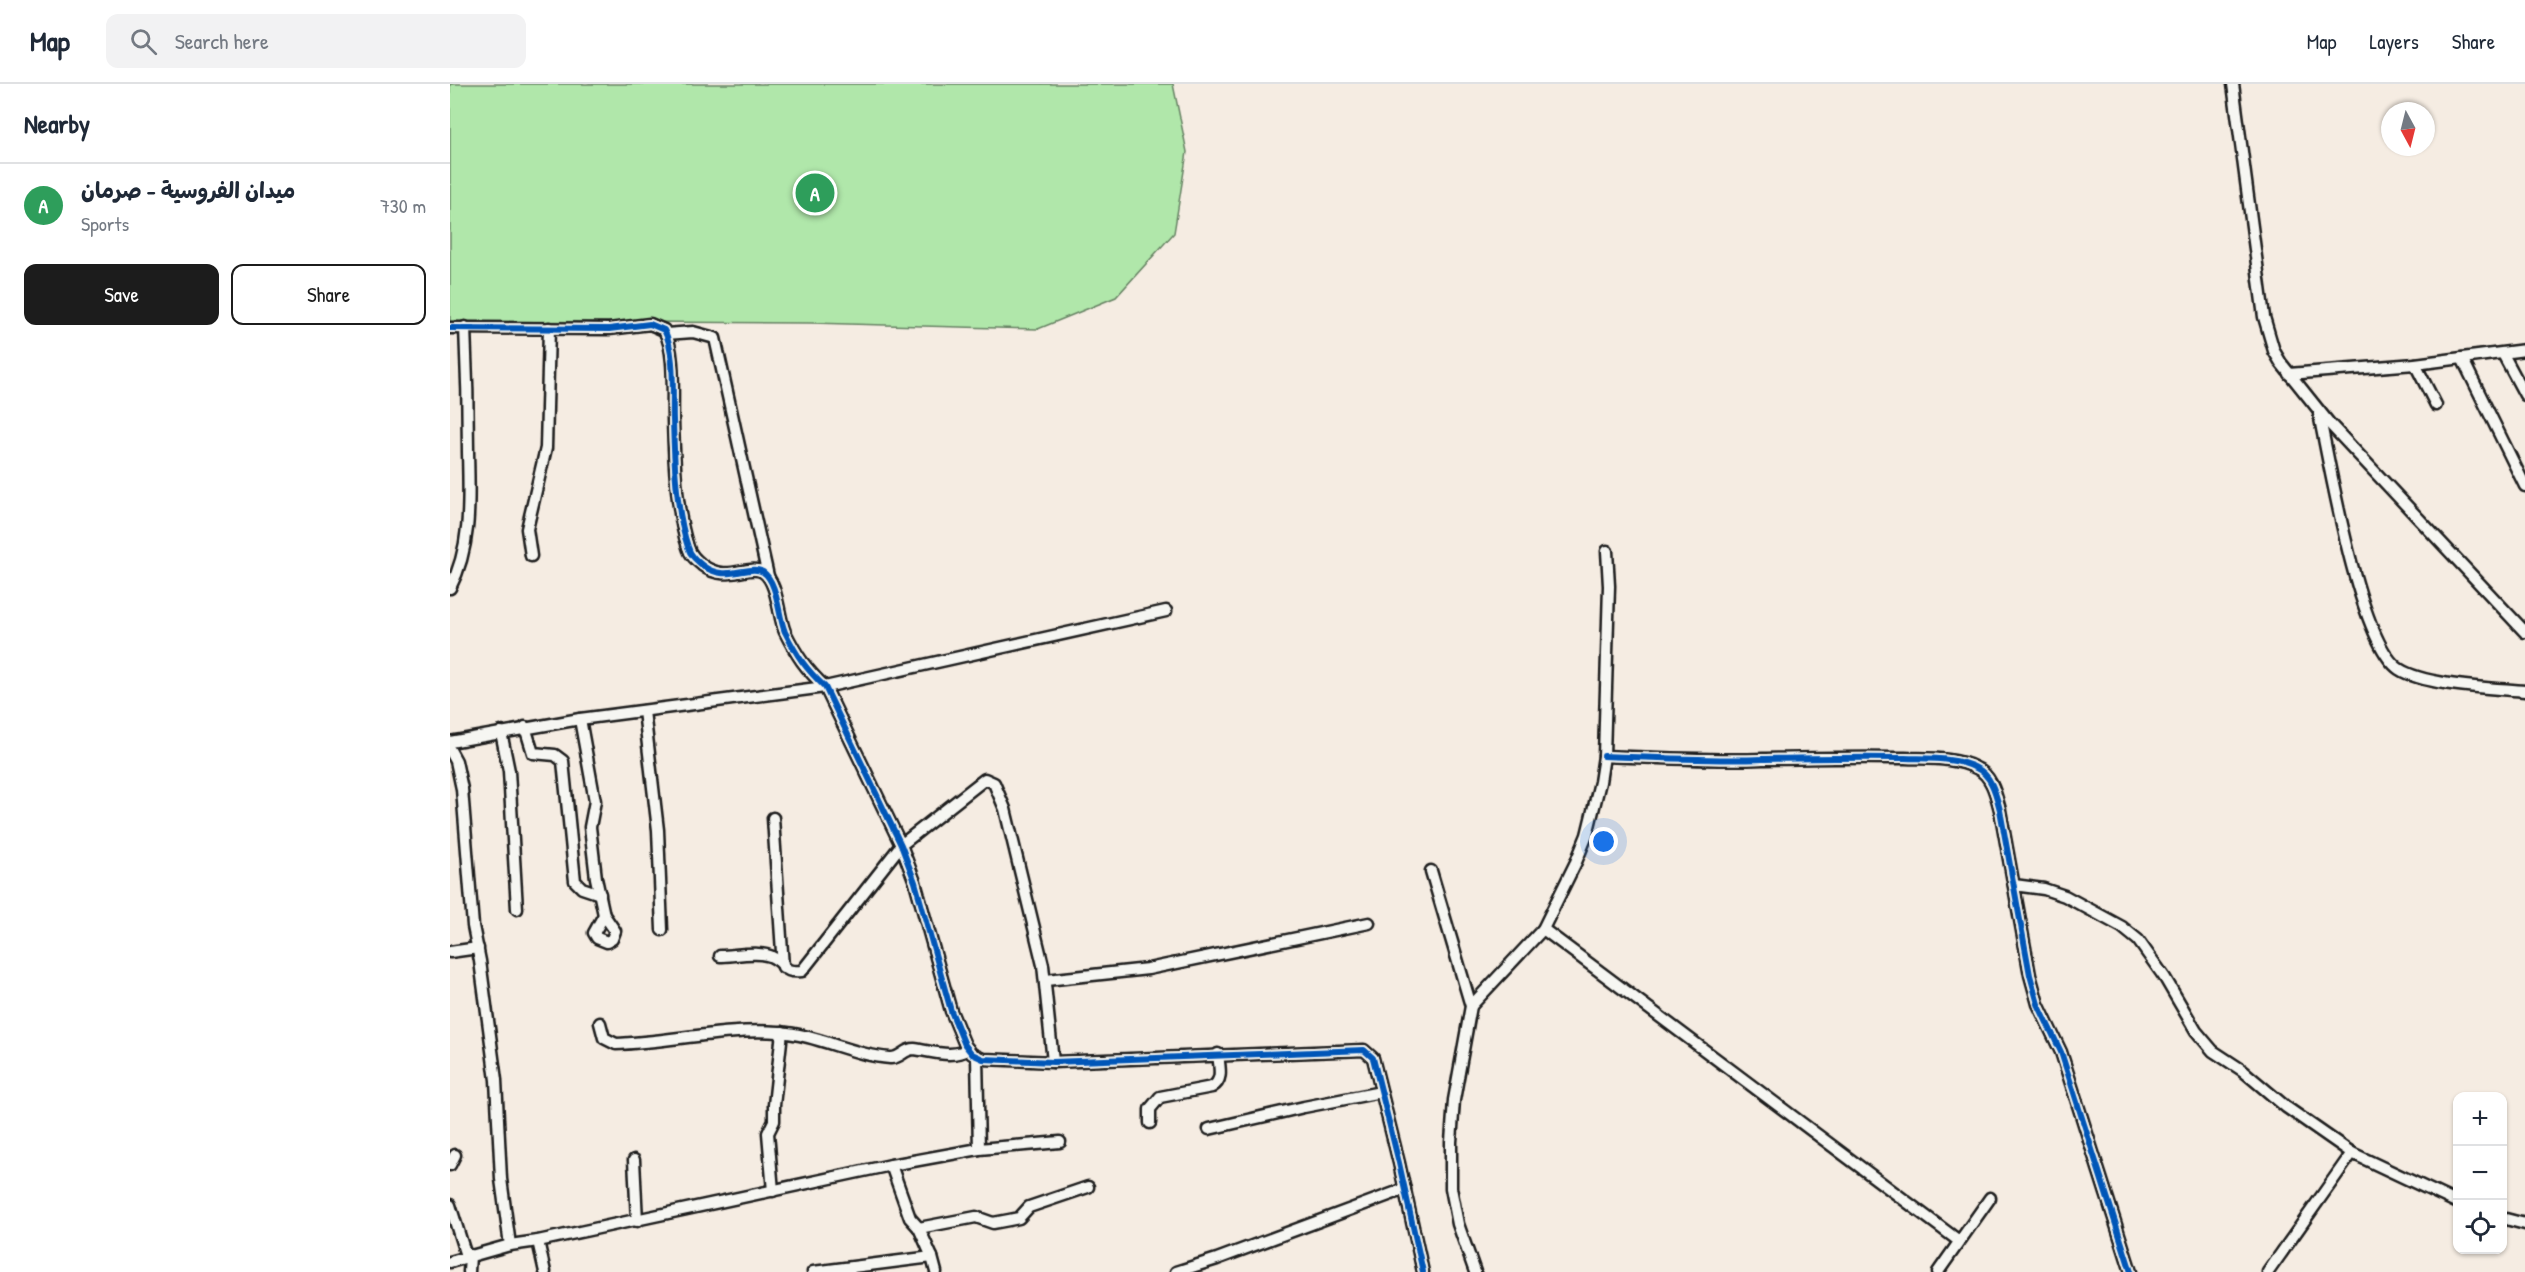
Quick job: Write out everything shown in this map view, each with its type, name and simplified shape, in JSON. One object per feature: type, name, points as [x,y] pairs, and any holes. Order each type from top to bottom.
[{"type":"street","points":[[2233,84],[2264,317],[2274,351],[2318,410],[2525,632]]},
{"type":"street","points":[[450,328],[609,328],[651,324],[660,327],[666,334],[671,374],[675,464],[689,550],[700,563],[716,573],[757,570],[768,576]]},
{"type":"street","points":[[450,588],[462,559],[468,520],[468,396],[465,327]]},
{"type":"street","points":[[531,555],[527,529],[546,448],[549,328]]},
{"type":"street","points":[[666,334],[693,332],[715,338],[768,576],[782,623],[803,667],[825,687],[901,845],[921,902],[951,1011],[968,1049],[977,1057],[1053,1062],[1360,1049],[1368,1052],[1373,1058],[1423,1272]]},
{"type":"street","points":[[2289,374],[2415,364],[2525,350]]},
{"type":"street","points":[[2503,354],[2525,395]]},
{"type":"street","points":[[2462,358],[2525,486]]},
{"type":"street","points":[[2415,364],[2436,405]]},
{"type":"street","points":[[2318,410],[2359,592],[2377,640],[2390,662],[2401,670],[2428,679],[2525,691]]},
{"type":"street","points":[[1471,1006],[1543,929],[1587,835],[1604,756],[1609,586],[1607,551]]},
{"type":"street","points":[[450,742],[580,718],[825,687],[1166,611]]},
{"type":"street","points":[[644,711],[659,838],[662,930]]},
{"type":"street","points":[[580,718],[595,801],[590,827],[604,915]]},
{"type":"street","points":[[525,727],[533,753],[555,755],[563,761],[575,881],[582,888],[600,894]]},
{"type":"street","points":[[501,732],[509,771],[517,909]]},
{"type":"street","points":[[450,750],[456,761],[462,789],[473,926],[496,1080],[501,1179],[510,1245]]},
{"type":"street","points":[[1604,756],[1716,759],[1881,757],[1954,761],[1970,765],[1986,774],[2001,810],[2030,975],[2038,1004],[2061,1052],[2131,1272]]},
{"type":"street","points":[[720,956],[762,955],[774,958],[783,968],[791,972],[802,971],[901,845],[985,779],[992,780],[1005,809],[1046,980],[1053,1062]]},
{"type":"street","points":[[773,818],[783,968]]},
{"type":"street","points":[[1431,871],[1471,1006],[1454,1100],[1450,1142],[1450,1188],[1458,1224],[1474,1272]]},
{"type":"street","points":[[2014,885],[2044,889],[2066,896],[2122,927],[2138,940],[2165,978],[2196,1032],[2213,1051],[2242,1070],[2286,1107],[2352,1153],[2453,1201]]},
{"type":"street","points":[[1046,980],[1148,969],[1369,923]]},
{"type":"street","points":[[1543,929],[1959,1241]]},
{"type":"street","points":[[450,952],[478,948]]},
{"type":"street","points":[[600,1023],[604,1038],[616,1044],[704,1034],[782,1032],[824,1041],[854,1052],[892,1059],[909,1049],[958,1054],[968,1049]]},
{"type":"street","points":[[773,1191],[768,1133],[774,1121],[775,1085],[782,1032]]},
{"type":"street","points":[[1150,1123],[1150,1109],[1160,1097],[1218,1084],[1220,1077],[1218,1054]]},
{"type":"street","points":[[977,1057],[979,1149]]},
{"type":"street","points":[[1209,1129],[1292,1109],[1381,1092]]},
{"type":"street","points":[[450,1262],[468,1255],[510,1245],[637,1221],[891,1165],[979,1149],[1060,1142]]},
{"type":"street","points":[[2268,1272],[2352,1153]]},
{"type":"street","points":[[634,1160],[637,1221]]},
{"type":"street","points":[[891,1165],[910,1218],[919,1228],[936,1272]]},
{"type":"street","points":[[919,1228],[976,1217],[993,1223],[1019,1218],[1029,1207],[1088,1187]]},
{"type":"street","points":[[1176,1272],[1405,1189]]},
{"type":"street","points":[[1938,1272],[1990,1198]]},
{"type":"street","points":[[450,1205],[468,1255],[469,1272]]},
{"type":"street","points":[[2507,1219],[2525,1224]]},
{"type":"street","points":[[538,1241],[545,1272]]},
{"type":"street","points":[[813,1272],[932,1257]]},
{"type":"green space","points":[[450,84],[1173,84],[1187,152],[1174,233],[1116,297],[1038,329],[811,323],[450,321]]},
{"type":"cycle path","points":[[450,328],[609,329],[650,324],[664,330],[672,361],[676,485],[689,550],[702,565],[711,570],[720,573],[757,570],[763,572],[772,583],[785,632],[802,661],[825,687],[901,845],[915,882],[951,1011],[965,1045],[972,1054],[983,1059],[1053,1062],[1364,1050],[1373,1058],[1423,1272]]},
{"type":"cycle path","points":[[1604,756],[1723,760],[1932,759],[1968,764],[1986,775],[1990,780],[2000,810],[2030,975],[2038,1004],[2061,1052],[2131,1272]]},
{"type":"place","name":"ميدان الفروسية - صرمان","points":[[815,193]]}]
